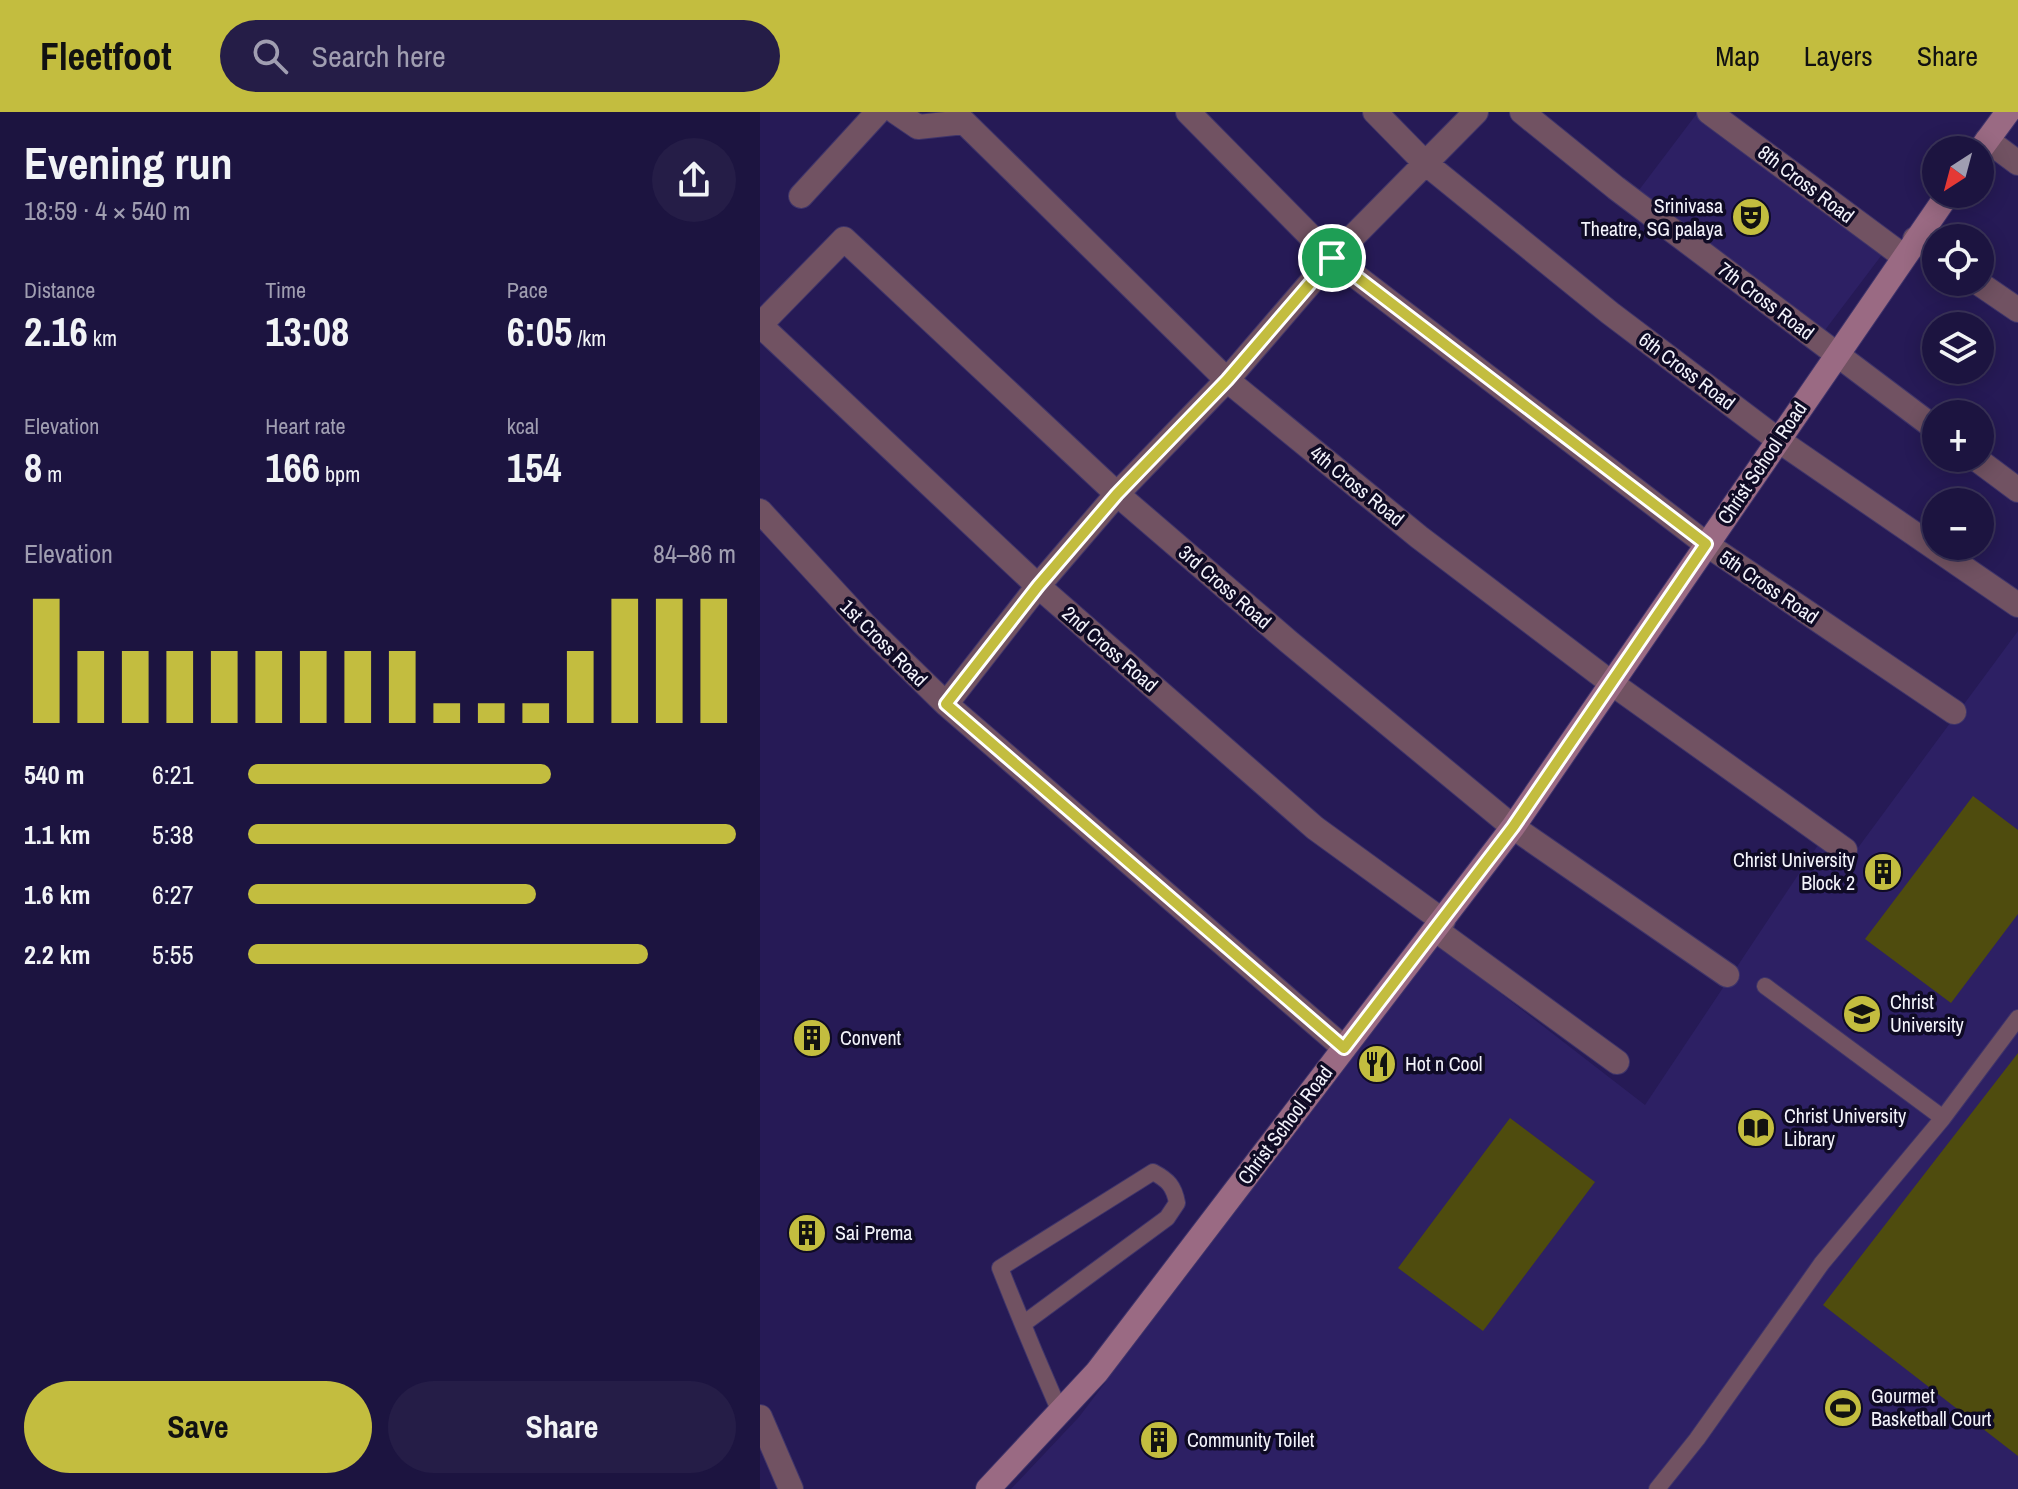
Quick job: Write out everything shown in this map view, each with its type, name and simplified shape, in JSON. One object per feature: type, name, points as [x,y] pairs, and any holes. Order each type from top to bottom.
[{"type":"street","points":[[801,196],[878,112]]},
{"type":"street","name":"4th Cross Road","points":[[896,112],[918,127],[964,122],[1227,380],[1419,537],[1610,682],[1845,850]]},
{"type":"street","name":"5th Cross Road","points":[[1188,112],[1332,258],[1706,544],[1954,712]]},
{"type":"street","name":"6th Cross Road","points":[[1375,112],[1424,162],[1610,313],[1778,440],[2018,605]]},
{"type":"street","points":[[946,704],[1038,586],[1117,494],[1227,380],[1332,258],[1476,112]]},
{"type":"street","name":"7th Cross Road","points":[[1522,112],[1616,188],[1922,419]]},
{"type":"street","name":"8th Cross Road","points":[[1709,112],[1909,247],[1922,250]]},
{"type":"street","points":[[1989,136],[2004,113]]},
{"type":"street","points":[[1994,151],[2018,163]]},
{"type":"street","name":"Christ School Road","points":[[988,1489],[1097,1372],[1513,827],[1938,208]]},
{"type":"street","name":"3rd Cross Road","points":[[760,325],[844,239],[1117,494],[1289,642],[1513,827],[1727,975]]},
{"type":"street","points":[[1994,294],[2018,310]]},
{"type":"street","name":"2nd Cross Road","points":[[760,325],[1038,586],[1315,828],[1617,1062]]},
{"type":"street","points":[[1994,472],[2018,490]]},
{"type":"street","name":"1st Cross Road","points":[[760,511],[864,624],[946,704],[1344,1048]]},
{"type":"street","points":[[760,1417],[791,1489]]},
{"type":"lane","points":[[1765,986],[1943,1118]]},
{"type":"lane","points":[[1657,1489],[1706,1426],[1822,1263],[1943,1118],[2018,1018]]},
{"type":"lane","points":[[1023,1324],[1167,1218],[1177,1203],[1175,1189],[1166,1179],[1153,1172],[1000,1268],[1023,1324],[1060,1412]]},
{"type":"shaded area","name":"Srinivasa Theatre, SG palaya","points":[[1698,112],[1884,252],[1822,334],[1636,194]]},
{"type":"shaded area","name":"Christ University","points":[[2018,631],[2018,1489],[1011,1489],[1079,1417],[1438,945],[1645,1105],[1818,845],[1846,864]]},
{"type":"shaded area","points":[[1973,796],[2018,830],[2018,914],[1951,1003],[1865,939]]},
{"type":"shaded area","points":[[2018,1053],[2018,1456],[1823,1305]]},
{"type":"shaded area","points":[[1510,1118],[1595,1182],[1483,1331],[1398,1268]]},
{"type":"place","name":"Srinivasa Theatre, SG palaya","points":[[1751,217]]},
{"type":"place","name":"Christ University Block 2","points":[[1883,872]]},
{"type":"place","name":"Christ University","points":[[1862,1014]]},
{"type":"place","name":"Convent","points":[[812,1038]]},
{"type":"place","name":"Hot n Cool","points":[[1377,1064]]},
{"type":"place","name":"Christ University Library","points":[[1756,1128]]},
{"type":"place","name":"Sai Prema","points":[[807,1233]]},
{"type":"place","name":"Gourmet Basketball Court","points":[[1843,1408]]},
{"type":"place","name":"Community Toilet","points":[[1159,1440]]},
{"type":"route","points":[[1332,258],[1706,544],[1513,827],[1344,1048],[946,704],[1038,586],[1117,494],[1227,380],[1332,258]]}]
